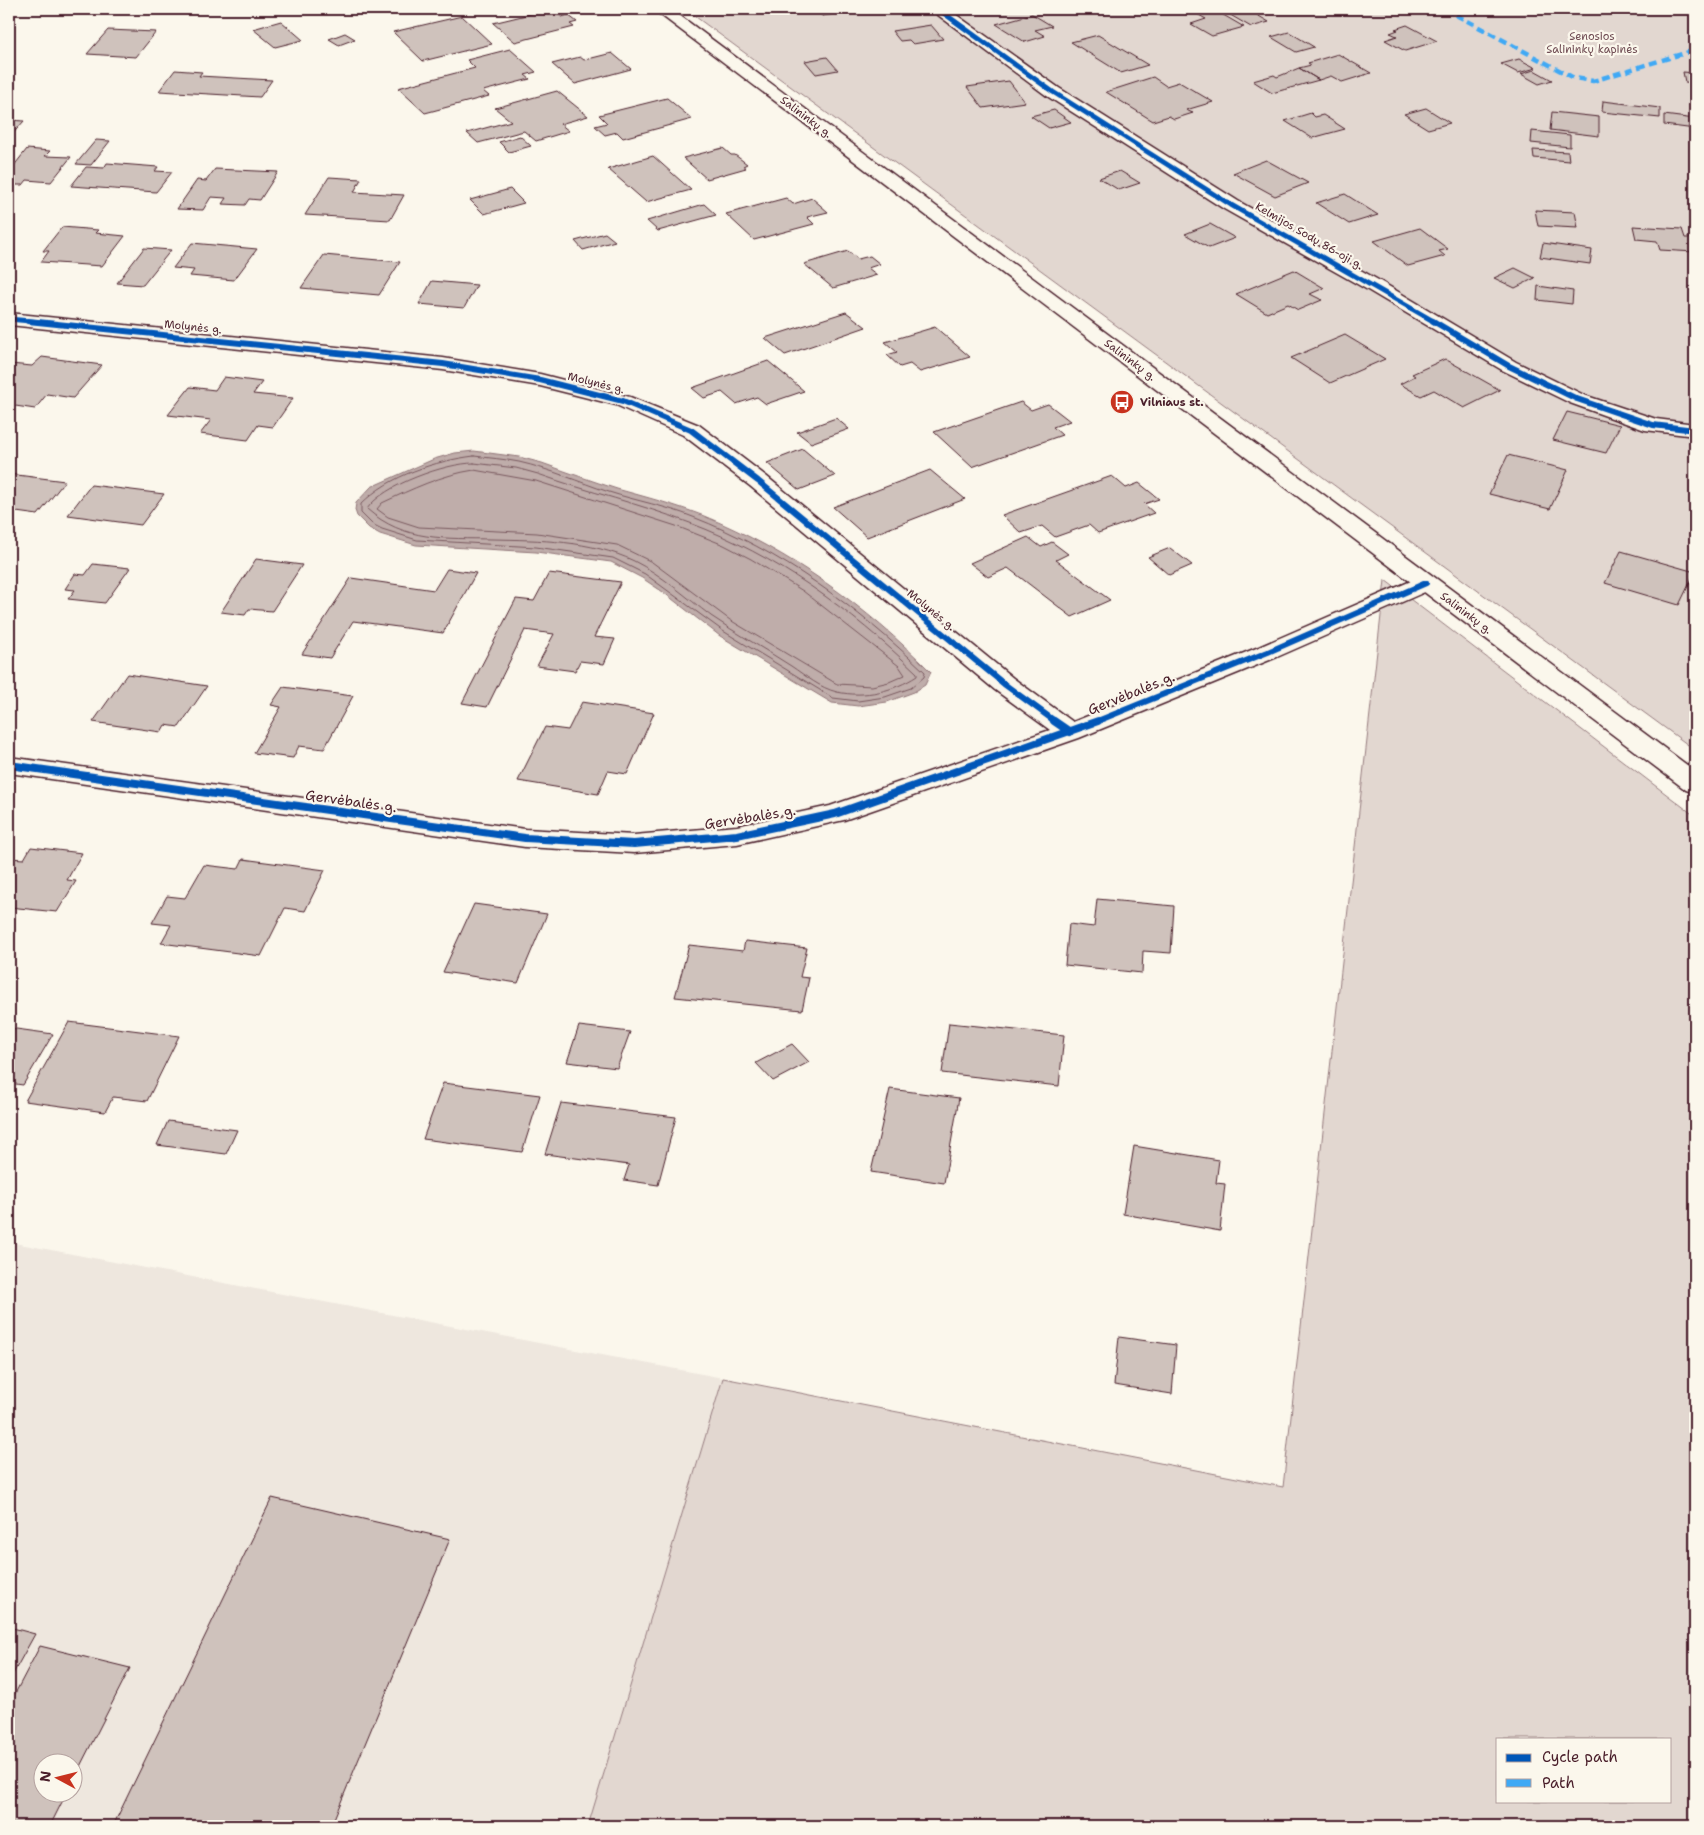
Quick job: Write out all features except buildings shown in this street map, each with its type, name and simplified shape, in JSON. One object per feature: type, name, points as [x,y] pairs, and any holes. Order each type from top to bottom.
[{"type":"street","name":"Salininkų g.","points":[[661,9],[1695,784]]},
{"type":"street","name":"Kelmijos Sodų 86-oji g.","points":[[938,9],[1053,92],[1231,205],[1373,285],[1509,366],[1578,399],[1653,425],[1695,430]]},
{"type":"street","name":"Molynės g.","points":[[9,319],[443,364],[540,380],[623,401],[691,430],[758,482],[1004,684],[1070,732]]},
{"type":"street","name":"Gervėbalės g.","points":[[9,765],[525,838],[634,844],[737,835],[835,814],[1070,732],[1268,652],[1426,583]]},
{"type":"shaded area","points":[[9,1242],[723,1378],[588,1826],[9,1826]]},
{"type":"green space","name":"Senosios Salininkų kapinės","points":[[685,9],[1695,9],[1695,750]]},
{"type":"green space","points":[[1385,580],[1695,816],[1695,1826],[588,1826],[723,1378],[1283,1487]]},
{"type":"water","points":[[474,451],[519,457],[542,463],[617,489],[672,505],[704,516],[767,546],[826,583],[881,625],[931,672],[925,685],[914,692],[887,702],[858,706],[832,703],[720,636],[663,592],[642,578],[611,562],[536,552],[416,545],[380,534],[369,528],[357,516],[355,510],[356,503],[371,487],[434,459],[455,453]]},
{"type":"marked path","points":[[1445,9],[1574,78],[1593,81],[1695,50]]},
{"type":"cycle path","points":[[938,9],[1053,92],[1231,205],[1373,285],[1509,366],[1577,399],[1653,425],[1695,430]]},
{"type":"cycle path","points":[[9,319],[443,364],[540,380],[623,401],[691,430],[758,481],[1004,684],[1070,732]]},
{"type":"cycle path","points":[[9,765],[525,838],[634,844],[737,835],[835,814],[1070,732],[1268,652],[1426,583]]},
{"type":"place","name":"Vilniaus st.","points":[[1122,402]]}]
